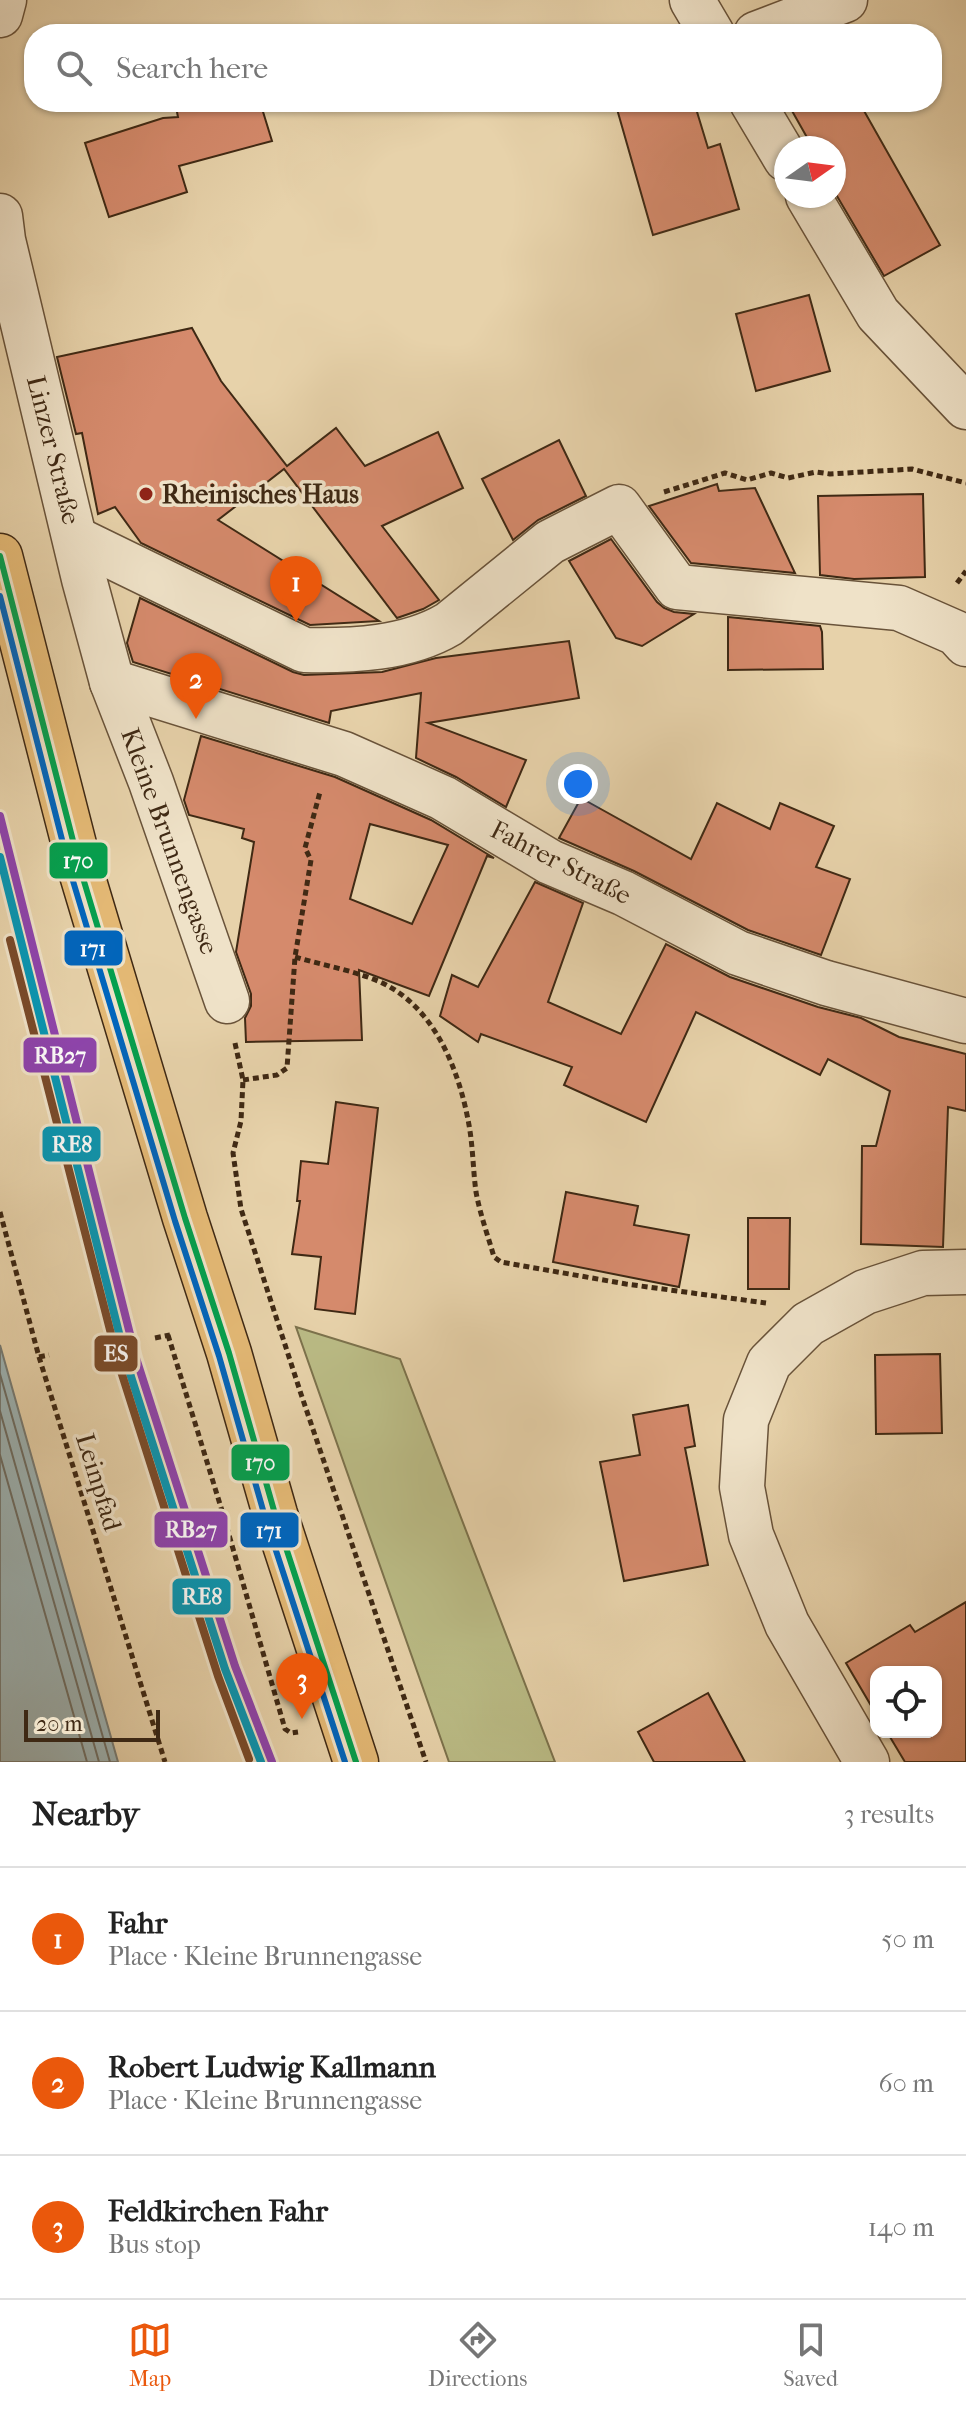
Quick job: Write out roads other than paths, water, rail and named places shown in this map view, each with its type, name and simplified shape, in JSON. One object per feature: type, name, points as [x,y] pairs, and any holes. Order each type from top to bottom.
[{"type":"main road","points":[[0,556],[80,868],[185,1218],[229,1353],[275,1514],[356,1762]]},
{"type":"street","points":[[0,15],[4,0]]},
{"type":"street","points":[[692,0],[706,24]]},
{"type":"street","points":[[782,24],[845,0]]},
{"type":"street","points":[[758,112],[774,139]]},
{"type":"street","points":[[815,208],[878,314],[966,407]]},
{"type":"street","name":"Linzer Straße","points":[[0,216],[3,240],[84,579],[112,682]]},
{"type":"street","points":[[76,539],[304,650],[330,651],[395,644],[435,632],[550,542],[619,507],[677,587],[899,608],[961,639]]},
{"type":"street","name":"Fahrer Straße","points":[[112,682],[331,750],[443,798],[550,862],[623,893],[738,953],[826,983],[966,1021]]},
{"type":"street","name":"Kleine Brunnengasse","points":[[112,682],[151,782],[227,1001]]},
{"type":"street","points":[[867,1762],[787,1624],[751,1535],[742,1487],[746,1420],[769,1363],[808,1324],[865,1292],[923,1273],[966,1272]]},
{"type":"water","points":[[0,1345],[118,1762],[0,1762]]},
{"type":"place","name":"Rheinisches Haus","points":[[146,494]]},
{"type":"place","name":"Fahr","points":[[296,622]]},
{"type":"place","name":"Robert Ludwig Kallmann","points":[[196,719]]},
{"type":"place","name":"Feldkirchen Fahr","points":[[302,1719]]}]
